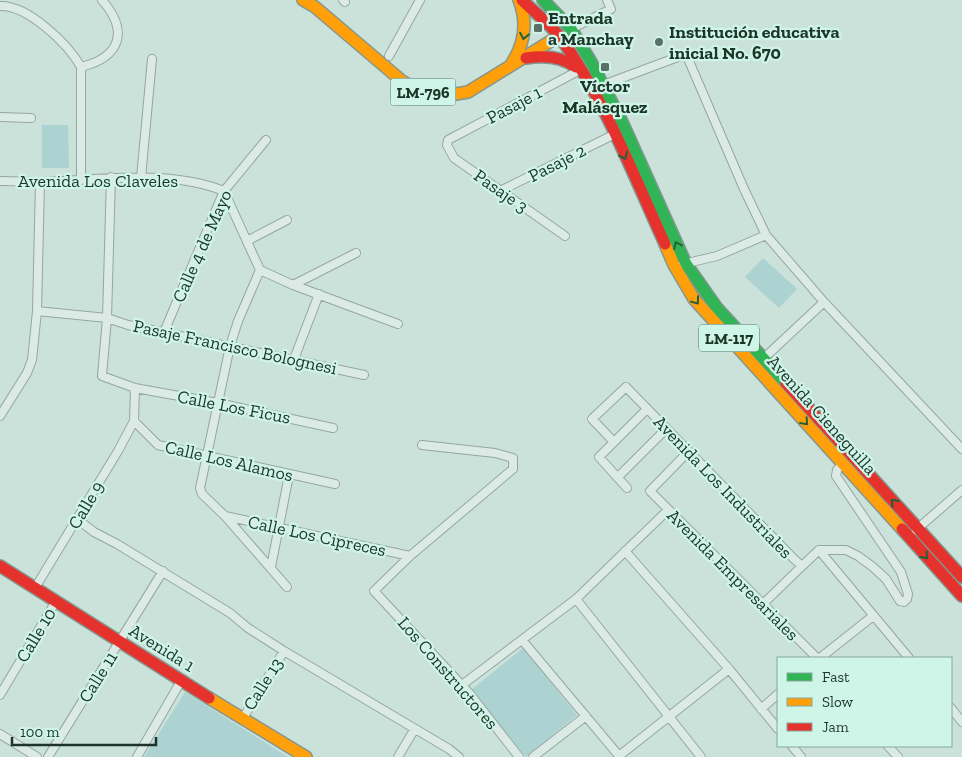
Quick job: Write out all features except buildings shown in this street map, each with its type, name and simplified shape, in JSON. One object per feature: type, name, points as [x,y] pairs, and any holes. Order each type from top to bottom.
[{"type":"main road","name":"LM-796","points":[[303,0],[329,19],[402,81],[418,91],[436,95],[468,92],[571,29]]},
{"type":"main road","points":[[506,68],[520,49],[525,34],[525,17],[521,0]]},
{"type":"main road","name":"LM-117","points":[[521,0],[559,36]]},
{"type":"main road","name":"LM-117","points":[[542,0],[571,29]]},
{"type":"main road","name":"Avenida Cieneguilla","points":[[571,29],[603,84],[694,299],[962,596]]},
{"type":"main road","name":"Avenida Cieneguilla","points":[[559,36],[592,90],[680,264],[717,308],[962,577]]},
{"type":"main road","points":[[524,58],[542,57],[561,60],[572,64],[580,70]]},
{"type":"main road","name":"Avenida 1","points":[[0,566],[181,681],[306,757]]},
{"type":"street","points":[[81,67],[103,59],[112,52],[117,44],[118,34],[115,20],[102,0]]},
{"type":"street","points":[[389,56],[420,0]]},
{"type":"street","points":[[571,29],[611,9],[607,0]]},
{"type":"street","points":[[5,4],[28,14],[52,33],[81,67],[81,180]]},
{"type":"street","points":[[603,84],[686,54],[744,189],[766,235],[824,302],[962,449]]},
{"type":"street","points":[[141,178],[152,59]]},
{"type":"street","name":"Pasaje 1","points":[[448,140],[580,70]]},
{"type":"street","points":[[0,117],[31,118]]},
{"type":"street","name":"Pasaje 2","points":[[500,191],[615,134]]},
{"type":"street","name":"Calle 4 de Mayo","points":[[164,332],[224,191],[266,140]]},
{"type":"street","name":"Pasaje 3","points":[[448,140],[447,145],[454,158],[565,236]]},
{"type":"street","points":[[107,318],[111,177]]},
{"type":"street","name":"Avenida Los Claveles","points":[[0,181],[40,182],[111,177],[141,178],[194,182],[224,191]]},
{"type":"street","points":[[0,416],[32,360],[37,311],[40,182]]},
{"type":"street","points":[[224,191],[260,270],[293,285],[398,324]]},
{"type":"street","points":[[247,241],[287,220]]},
{"type":"street","points":[[680,264],[717,256],[766,235]]},
{"type":"street","points":[[293,285],[356,253]]},
{"type":"street","points":[[260,270],[238,321],[230,346],[200,490],[288,587]]},
{"type":"street","points":[[294,359],[319,294]]},
{"type":"street","points":[[763,359],[824,302]]},
{"type":"street","name":"Pasaje Francisco Bolognesi","points":[[37,311],[107,318],[128,325],[364,374]]},
{"type":"street","name":"Calle Los Ficus","points":[[107,318],[102,376],[135,388],[218,403],[333,428]]},
{"type":"street","name":"Avenida Los Industriales","points":[[614,442],[592,419],[626,387],[784,550],[802,566],[819,550],[908,657]]},
{"type":"street","points":[[134,421],[135,388]]},
{"type":"street","points":[[627,488],[599,457],[647,409]]},
{"type":"street","name":"Calle Los Alamos","points":[[134,421],[158,446],[335,484]]},
{"type":"street","name":"Calle 9","points":[[35,588],[118,451],[134,421]]},
{"type":"street","points":[[618,477],[666,429]]},
{"type":"street","points":[[410,556],[513,469],[514,458],[494,453],[422,445]]},
{"type":"street","name":"Avenida Empresariales","points":[[688,452],[650,491],[818,657]]},
{"type":"street","points":[[819,550],[846,550],[858,556],[886,579],[900,601],[904,602],[907,599],[908,594],[901,572],[836,476],[837,470],[842,464]]},
{"type":"street","points":[[271,567],[290,475]]},
{"type":"street","points":[[908,537],[962,490]]},
{"type":"street","points":[[462,685],[576,599],[668,510]]},
{"type":"street","name":"Calle Los Cipreces","points":[[225,516],[410,556]]},
{"type":"street","points":[[77,519],[102,538],[117,544],[163,571],[230,613],[248,628],[284,651],[459,757]]},
{"type":"street","points":[[625,551],[729,669],[777,729]]},
{"type":"street","name":"Los Constructores","points":[[410,556],[374,591],[462,685],[519,757]]},
{"type":"street","points":[[763,604],[802,566]]},
{"type":"street","name":"Calle 11","points":[[48,757],[163,571]]},
{"type":"street","points":[[576,599],[701,757]]},
{"type":"street","name":"Calle 10","points":[[0,695],[56,601]]},
{"type":"street","points":[[820,657],[873,616]]},
{"type":"street","points":[[522,640],[620,756],[729,669]]},
{"type":"street","name":"Calle 13","points":[[243,718],[284,651]]},
{"type":"street","points":[[137,757],[181,681]]},
{"type":"street","points":[[761,709],[777,695]]},
{"type":"street","points":[[952,709],[962,722]]},
{"type":"street","points":[[534,757],[586,716]]},
{"type":"street","points":[[398,757],[414,730]]},
{"type":"street","points":[[0,734],[37,757]]},
{"type":"street","points":[[793,747],[801,757]]},
{"type":"street","points":[[889,747],[898,757]]},
{"type":"shaded area","points":[[42,125],[68,125],[69,168],[42,168]]},
{"type":"shaded area","points":[[763,258],[797,289],[779,308],[745,277]]},
{"type":"shaded area","points":[[523,648],[577,715],[526,757],[471,690]]},
{"type":"shaded area","points":[[185,692],[288,757],[144,757]]},
{"type":"traffic: fast","points":[[543,0],[571,29],[591,62],[622,122],[686,264],[717,308],[786,383]]},
{"type":"traffic: slow","points":[[303,0],[315,7],[402,81],[417,90],[433,94],[450,95],[468,92],[559,36]]},
{"type":"traffic: slow","points":[[512,63],[520,48],[524,33],[524,17],[519,0]]},
{"type":"traffic: slow","points":[[665,244],[674,265],[694,299],[902,529]]},
{"type":"traffic: slow","points":[[209,698],[306,757]]},
{"type":"traffic: jam","points":[[522,0],[560,37],[591,86],[605,112],[665,244]]},
{"type":"traffic: jam","points":[[526,58],[552,57],[576,67]]},
{"type":"traffic: jam","points":[[786,383],[962,577]]},
{"type":"traffic: jam","points":[[902,529],[962,596]]},
{"type":"traffic: jam","points":[[0,566],[209,698]]},
{"type":"place","name":"Entrada a Manchay","points":[[538,28]]},
{"type":"place","name":"Institución educativa inicial No. 670","points":[[659,42]]},
{"type":"place","name":"Víctor Malásquez","points":[[605,67]]}]
